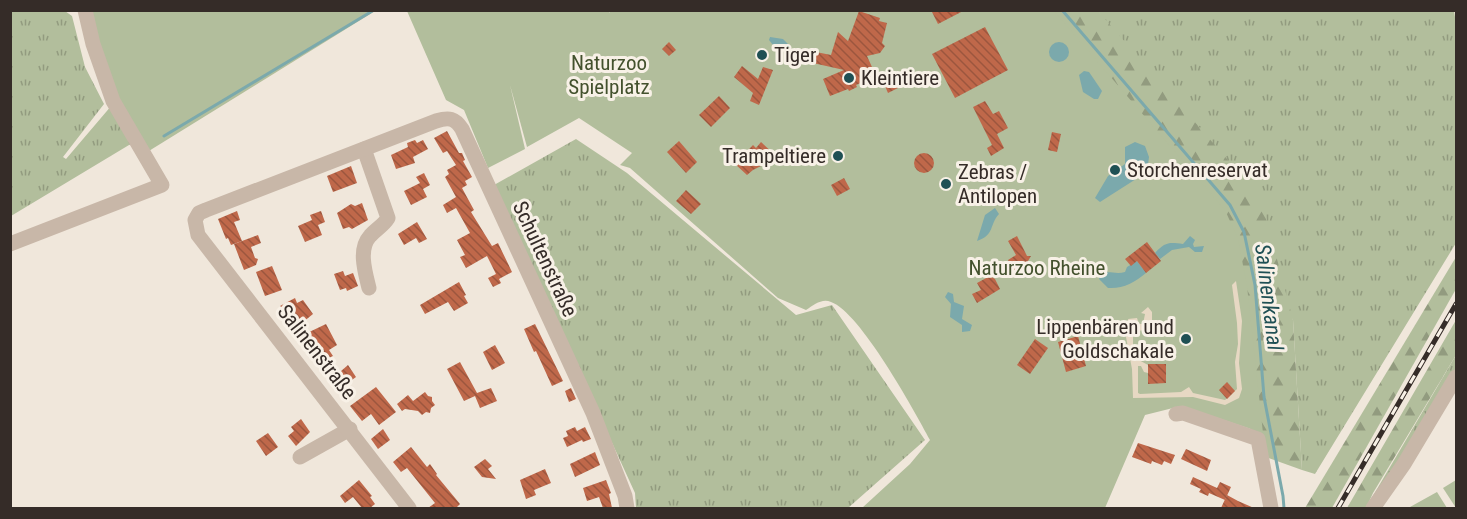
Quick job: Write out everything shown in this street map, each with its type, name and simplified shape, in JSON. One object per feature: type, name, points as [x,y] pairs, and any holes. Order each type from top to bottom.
[{"type":"street","points":[[10,244],[162,185],[113,101],[93,44],[85,10]]},
{"type":"street","name":"Schultenstraße","points":[[195,220],[199,213],[206,210],[443,119],[453,119],[459,124],[593,413],[625,496],[627,508]]},
{"type":"street","points":[[364,149],[388,218],[369,236],[366,245],[363,266],[369,288]]},
{"type":"street","name":"Salinenstraße","points":[[195,220],[198,235],[409,508]]},
{"type":"street","points":[[1373,508],[1404,464],[1456,377]]},
{"type":"street","points":[[1176,414],[1183,413],[1257,439],[1271,508]]},
{"type":"street","points":[[300,457],[350,429]]},
{"type":"green space","name":"Naturzoo Rheine","points":[[611,10],[1054,11],[1225,210],[1238,239],[1247,286],[1263,433],[1181,406],[1145,415],[1105,508],[862,508],[910,464],[930,440],[871,342],[856,324],[843,310],[828,301],[821,301],[806,310],[778,298],[630,168],[620,165],[632,153],[579,118],[527,147],[510,85],[525,149],[488,168],[464,110],[446,100],[407,11],[610,11],[609,13]]},
{"type":"green space","points":[[11,11],[65,11],[72,16],[85,67],[104,104],[63,157],[66,159],[112,105],[134,142],[11,216]]},
{"type":"green space","points":[[86,11],[375,11],[144,154],[113,101]]},
{"type":"green space","points":[[1050,11],[1098,11],[1261,198],[1293,320],[1302,470],[1263,456]]},
{"type":"green space","points":[[1098,11],[1454,11],[1456,23],[1456,243],[1315,474],[1302,470],[1293,320]]},
{"type":"green space","points":[[576,139],[627,173],[796,315],[832,305],[925,440],[848,508],[636,508],[635,493],[494,185]]},
{"type":"green space","points":[[1456,257],[1456,289],[1332,508],[1305,508]]},
{"type":"green space","points":[[1456,320],[1456,355],[1366,508],[1347,508]]},
{"type":"green space","points":[[1456,355],[1456,370],[1442,397],[1367,506]]},
{"type":"green space","points":[[1456,480],[1456,508],[1443,488]]},
{"type":"green space","points":[[1437,492],[1447,508],[1410,507]]},
{"type":"shaded area","points":[[1236,281],[1242,321],[1239,363],[1242,389],[1239,398],[1225,405],[1193,397],[1133,398],[1132,369],[1126,337],[1130,326],[1128,319],[1137,318],[1139,324],[1143,324],[1145,314],[1141,313],[1148,307],[1152,312],[1152,320],[1146,330],[1135,331],[1133,335],[1133,346],[1137,359],[1148,365],[1148,373],[1138,366],[1138,393],[1181,392],[1189,387],[1193,393],[1225,400],[1237,389],[1235,362],[1238,344],[1237,323],[1232,285]]},
{"type":"water","points":[[770,37],[783,39],[791,47],[773,45],[769,40]]},
{"type":"water","points":[[1059,42],[1066,45],[1069,52],[1066,59],[1059,62],[1052,59],[1049,52],[1052,45]]},
{"type":"water","points":[[1084,71],[1089,72],[1102,91],[1098,99],[1083,92],[1079,75]]},
{"type":"water","points":[[1135,142],[1145,146],[1149,157],[1147,172],[1100,202],[1095,198],[1108,176],[1125,164],[1125,147]]},
{"type":"water","points":[[995,208],[999,214],[989,233],[977,241],[985,215]]},
{"type":"water","points":[[1190,236],[1195,240],[1194,247],[1204,246],[1202,252],[1195,252],[1189,247],[1172,250],[1160,259],[1155,253],[1168,244],[1183,244]]},
{"type":"water","points":[[1137,261],[1146,273],[1128,285],[1108,288],[1099,279],[1104,273],[1125,272],[1127,267]]},
{"type":"water","points":[[948,292],[953,294],[954,302],[964,306],[962,319],[972,325],[970,331],[962,332],[962,325],[950,317],[951,304],[945,297]]},
{"type":"building","points":[[931,10],[965,10],[938,24]]},
{"type":"building","points":[[859,11],[880,18],[879,21],[887,23],[882,43],[885,46],[880,53],[867,56],[876,76],[856,85],[857,87],[849,91],[848,89],[830,96],[823,79],[844,70],[813,63],[816,52],[831,55],[838,32],[848,41]]},
{"type":"building","points":[[985,27],[1008,70],[955,98],[932,54]]},
{"type":"building","points":[[669,42],[676,50],[669,56],[662,49]]},
{"type":"building","points":[[742,66],[758,79],[763,67],[773,70],[759,105],[750,101],[753,93],[734,77]]},
{"type":"building","points":[[890,82],[898,88],[888,93],[885,86]]},
{"type":"building","points":[[719,96],[730,108],[711,127],[699,115]]},
{"type":"building","points":[[985,101],[993,114],[999,111],[1008,128],[997,134],[1004,148],[991,156],[987,148],[992,145],[973,107]]},
{"type":"building","points":[[447,131],[459,153],[462,153],[465,160],[463,161],[472,177],[465,181],[467,185],[462,188],[474,210],[471,212],[492,246],[498,243],[512,272],[499,279],[501,283],[493,287],[488,278],[496,274],[487,256],[466,268],[460,257],[465,255],[457,240],[470,233],[456,208],[447,213],[443,205],[456,197],[445,177],[449,174],[447,170],[456,165],[447,151],[443,153],[434,138]]},
{"type":"building","points":[[1052,132],[1061,134],[1057,152],[1048,150]]},
{"type":"building","points":[[415,140],[417,143],[423,140],[428,149],[413,157],[415,163],[396,169],[391,155],[408,147],[407,143]]},
{"type":"building","points":[[679,141],[697,162],[686,173],[667,152]]},
{"type":"building","points":[[761,142],[775,155],[769,162],[747,175],[735,164],[753,145],[756,148]]},
{"type":"building","points":[[924,153],[931,156],[934,163],[931,170],[924,173],[917,170],[914,163],[917,156]]},
{"type":"building","points":[[351,166],[357,183],[333,192],[327,176]]},
{"type":"building","points":[[424,173],[430,185],[423,189],[427,197],[411,205],[404,191],[420,183],[416,177]]},
{"type":"building","points":[[844,178],[850,189],[837,196],[831,185]]},
{"type":"building","points":[[686,190],[701,204],[691,214],[676,201]]},
{"type":"building","points":[[362,203],[368,220],[352,229],[349,227],[343,229],[337,213],[351,204],[355,206]]},
{"type":"building","points":[[237,211],[240,220],[234,222],[242,241],[231,245],[218,219]]},
{"type":"building","points":[[321,211],[325,222],[318,225],[322,235],[305,242],[298,226],[312,220],[310,215]]},
{"type":"building","points":[[417,222],[427,239],[419,243],[416,238],[404,245],[398,234]]},
{"type":"building","points":[[258,235],[261,243],[251,247],[255,258],[258,259],[256,265],[244,270],[234,244]]},
{"type":"building","points":[[1017,236],[1027,256],[1031,256],[1025,266],[1015,272],[1008,260],[1016,255],[1008,241]]},
{"type":"building","points":[[1147,242],[1161,261],[1146,273],[1137,261],[1131,266],[1125,259]]},
{"type":"building","points":[[272,266],[282,290],[265,296],[256,272]]},
{"type":"building","points":[[343,271],[345,276],[353,273],[358,286],[347,291],[346,288],[340,290],[334,274]]},
{"type":"building","points":[[990,276],[995,279],[1000,289],[977,303],[972,294],[981,290],[977,283]]},
{"type":"building","points":[[459,282],[468,303],[454,311],[448,302],[425,314],[420,305]]},
{"type":"building","points":[[295,298],[297,303],[303,300],[313,314],[292,331],[282,317],[285,315],[280,306]]},
{"type":"building","points":[[326,324],[337,345],[329,350],[333,356],[320,363],[303,335]]},
{"type":"building","points":[[535,324],[563,381],[552,386],[524,329]]},
{"type":"building","points":[[1078,336],[1086,366],[1066,372],[1058,342]]},
{"type":"building","points":[[1035,339],[1048,348],[1030,374],[1017,365]]},
{"type":"building","points":[[495,345],[505,363],[492,370],[483,352]]},
{"type":"building","points":[[460,362],[477,393],[491,388],[497,401],[480,408],[475,396],[464,401],[447,369]]},
{"type":"building","points":[[1148,364],[1166,364],[1166,383],[1148,384]]},
{"type":"building","points":[[348,365],[356,377],[341,388],[333,378]]},
{"type":"building","points":[[1227,382],[1235,391],[1227,399],[1219,390]]},
{"type":"building","points":[[376,387],[396,412],[379,425],[371,414],[362,421],[350,406]]},
{"type":"building","points":[[571,388],[576,399],[569,402],[565,391]]},
{"type":"building","points":[[425,392],[432,397],[435,405],[431,408],[430,413],[426,412],[422,415],[418,411],[405,409],[402,411],[397,404],[408,395],[413,401]]},
{"type":"building","points":[[301,419],[310,432],[296,446],[288,436],[294,431],[291,427]]},
{"type":"building","points":[[575,427],[577,431],[585,427],[591,439],[583,442],[582,440],[567,447],[563,438],[568,436],[566,431]]},
{"type":"building","points":[[383,429],[390,440],[378,449],[371,439]]},
{"type":"building","points":[[268,433],[278,447],[266,456],[256,441]]},
{"type":"building","points":[[1138,443],[1175,455],[1171,464],[1164,461],[1162,465],[1152,461],[1151,464],[1132,457]]},
{"type":"building","points":[[411,447],[427,467],[430,464],[460,504],[456,508],[428,508],[435,503],[407,468],[401,472],[393,462]]},
{"type":"building","points":[[1186,449],[1211,460],[1207,471],[1181,459]]},
{"type":"building","points":[[595,452],[600,465],[575,477],[570,464]]},
{"type":"building","points":[[485,459],[492,466],[488,469],[496,479],[482,477],[474,467]]},
{"type":"building","points":[[545,469],[551,483],[534,490],[536,495],[526,499],[520,480]]},
{"type":"building","points":[[1193,477],[1217,488],[1220,482],[1231,487],[1225,500],[1209,493],[1208,496],[1199,492],[1201,489],[1190,484]]},
{"type":"building","points":[[359,480],[372,496],[370,497],[375,504],[370,508],[362,508],[353,497],[345,503],[340,496]]},
{"type":"building","points":[[606,480],[611,493],[609,494],[612,508],[603,508],[599,497],[587,501],[583,488]]},
{"type":"building","points":[[1227,495],[1238,501],[1254,508],[1221,508]]},
{"type":"waterway","points":[[164,136],[374,10]]},
{"type":"waterway","name":"Salinenkanal","points":[[1062,10],[1230,205],[1244,232],[1255,285],[1264,397],[1284,508]]},
{"type":"railway","points":[[1338,508],[1456,304]]},
{"type":"place","name":"Tiger","points":[[762,55]]},
{"type":"place","name":"Kleintiere","points":[[849,78]]},
{"type":"place","name":"Trampeltiere","points":[[838,156]]},
{"type":"place","name":"Storchenreservat","points":[[1115,170]]},
{"type":"place","name":"Zebras / Antilopen","points":[[946,184]]},
{"type":"place","name":"Lippenbären und Goldschakale","points":[[1186,339]]},
{"type":"park label","name":"Naturzoo Spielplatz","points":[[609,75]]}]
